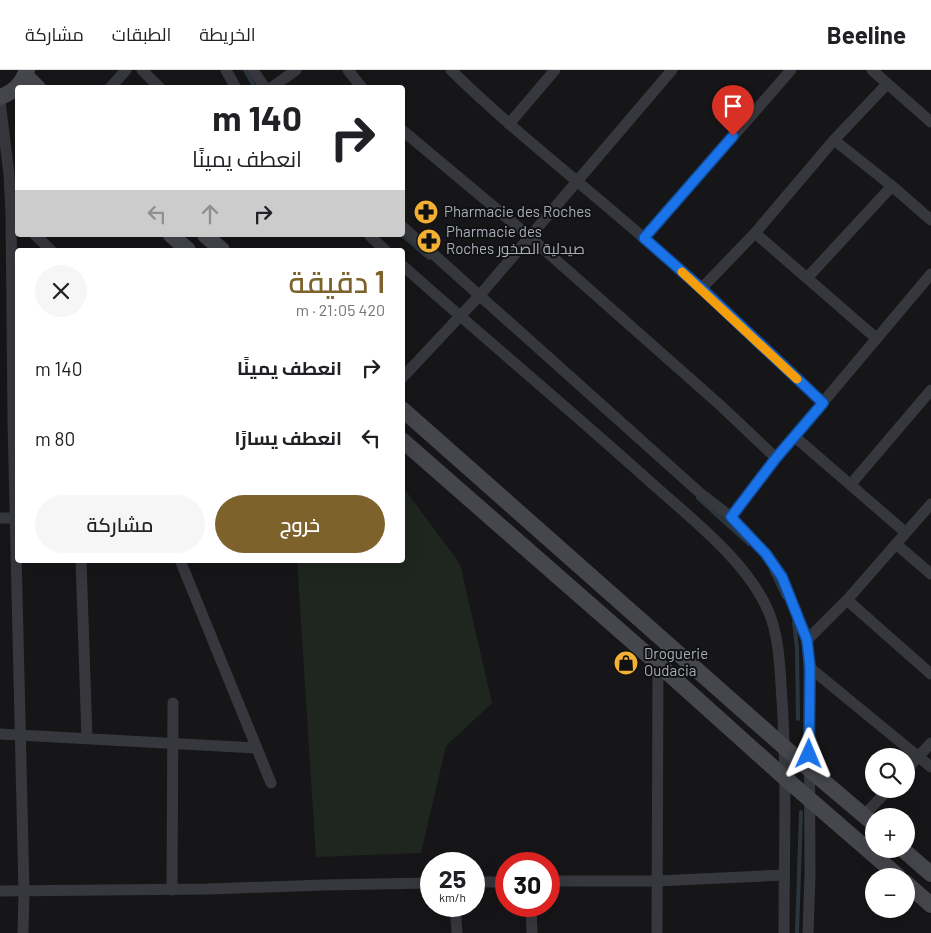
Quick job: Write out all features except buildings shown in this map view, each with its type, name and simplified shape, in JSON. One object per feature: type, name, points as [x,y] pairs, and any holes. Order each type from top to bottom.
[{"type":"street","points":[[113,85],[126,70]]},
{"type":"street","points":[[142,70],[157,85]]},
{"type":"street","points":[[226,70],[234,85]]},
{"type":"street","points":[[253,70],[263,85]]},
{"type":"street","points":[[274,85],[296,70]]},
{"type":"street","points":[[348,70],[360,85]]},
{"type":"street","points":[[451,70],[509,124],[702,289],[823,403]]},
{"type":"street","points":[[509,124],[555,70]]},
{"type":"street","points":[[405,375],[480,295],[672,70]]},
{"type":"street","points":[[644,238],[791,70]]},
{"type":"street","points":[[872,70],[931,122]]},
{"type":"street","points":[[20,85],[26,72],[36,85]]},
{"type":"street","points":[[702,289],[755,233],[834,140],[887,84]]},
{"type":"street","points":[[0,421],[15,420],[6,324],[14,215],[9,174],[6,98]]},
{"type":"street","points":[[405,133],[530,237],[720,405],[776,458]]},
{"type":"street","points":[[834,140],[931,220]]},
{"type":"street","points":[[807,278],[892,186]]},
{"type":"street","points":[[405,229],[700,492],[731,517],[766,554],[782,577],[807,640],[810,667],[810,875],[808,933]]},
{"type":"street","points":[[755,233],[876,338]]},
{"type":"street","points":[[37,237],[49,248]]},
{"type":"street","points":[[173,237],[186,248]]},
{"type":"street","points":[[207,237],[220,248]]},
{"type":"street","points":[[370,237],[383,248]]},
{"type":"street","points":[[405,268],[620,455],[716,542],[741,568],[760,594],[771,618],[778,652],[785,748],[784,933]]},
{"type":"street","points":[[731,517],[776,458],[931,274]]},
{"type":"street","points":[[851,484],[931,390]]},
{"type":"street","points":[[405,412],[785,748],[865,816]]},
{"type":"street","points":[[795,437],[905,532]]},
{"type":"street","points":[[405,443],[658,664],[809,800],[889,868]]},
{"type":"street","points":[[807,640],[847,600],[931,504]]},
{"type":"street","points":[[0,518],[15,518]]},
{"type":"street","points":[[896,544],[931,574]]},
{"type":"street","points":[[17,563],[24,892],[23,933]]},
{"type":"street","points":[[81,563],[87,738]]},
{"type":"street","points":[[181,563],[271,783]]},
{"type":"street","points":[[847,600],[931,674]]},
{"type":"street","points":[[657,933],[658,664]]},
{"type":"street","points":[[810,667],[931,767]]},
{"type":"street","points":[[172,890],[173,703]]},
{"type":"street","points":[[0,734],[257,748]]},
{"type":"street","points":[[915,761],[931,743]]},
{"type":"street","points":[[912,858],[931,874]]},
{"type":"street","points":[[560,881],[657,881],[784,875]]},
{"type":"street","points":[[0,891],[172,890],[420,883]]},
{"type":"street","points":[[915,891],[931,905]]},
{"type":"street","points":[[456,917],[458,933]]},
{"type":"street","points":[[531,917],[532,933]]},
{"type":"shaded area","points":[[405,490],[460,564],[492,703],[446,746],[420,853],[316,857],[297,563],[405,563]]},
{"type":"waterway","points":[[245,70],[253,85]]},
{"type":"waterway","points":[[404,237],[429,258]]},
{"type":"waterway","points":[[698,498],[749,544]]},
{"type":"waterway","points":[[771,570],[784,597]]},
{"type":"waterway","points":[[794,622],[797,648],[798,719]]},
{"type":"waterway","points":[[797,933],[801,812]]},
{"type":"slow traffic","points":[[682,272],[797,379]]},
{"type":"place","name":"Pharmacie des Roches","points":[[426,212]]},
{"type":"place","name":"Pharmacie des Roches صيدلية الصخور","points":[[429,241]]},
{"type":"place","name":"Droguerie Oudacia","points":[[626,663]]},
{"type":"route","points":[[733,136],[644,238],[702,289],[823,403],[776,458],[731,517],[766,554],[782,577],[807,640],[810,667],[809,754]]}]
